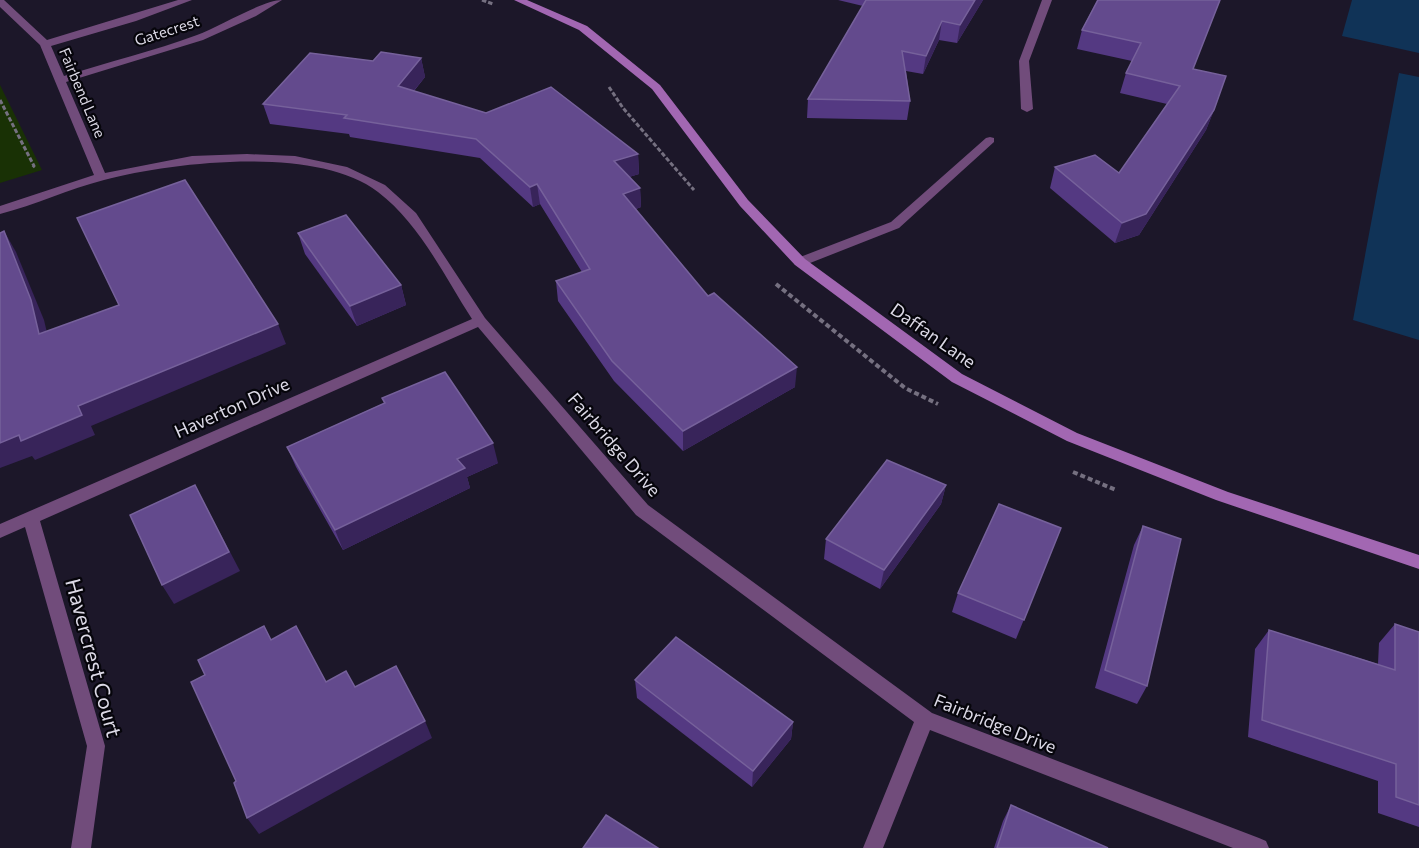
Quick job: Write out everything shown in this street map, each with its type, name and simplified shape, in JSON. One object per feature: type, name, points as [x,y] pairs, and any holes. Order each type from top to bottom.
[{"type":"street","name":"Gatecrest","points":[[45,44],[132,19],[187,0]]},
{"type":"street","name":"Gatecrest","points":[[61,80],[207,34],[263,9],[277,0]]},
{"type":"street","name":"Daffan Lane","points":[[519,0],[583,28],[656,87],[744,203],[800,262],[957,378],[1072,437],[1222,496],[1419,562]]},
{"type":"street","points":[[1027,109],[1023,61],[1047,0]]},
{"type":"street","name":"Fairbend Lane","points":[[0,2],[45,44],[100,177]]},
{"type":"street","points":[[800,262],[895,225],[990,140]]},
{"type":"street","name":"Fairbridge Drive","points":[[0,210],[100,177],[192,160],[247,158],[295,160],[343,170],[381,188],[412,216],[480,321],[642,510],[925,719],[1259,848]]},
{"type":"street","name":"Haverton Drive","points":[[0,531],[480,321]]},
{"type":"street","name":"Havercrest Court","points":[[31,518],[96,746],[81,848]]},
{"type":"street","points":[[873,848],[925,719]]},
{"type":"path","points":[[0,100],[34,166],[31,170]]},
{"type":"green space","points":[[0,85],[42,170],[0,183]]},
{"type":"water","points":[[1352,0],[1419,0],[1419,53],[1342,36]]},
{"type":"water","points":[[1399,73],[1419,77],[1419,340],[1353,320]]},
{"type":"building","points":[[866,0],[975,0],[960,25],[942,21],[926,56],[902,51],[910,101],[808,99]]},
{"type":"building","points":[[1098,0],[1220,0],[1193,69],[1226,76],[1214,110],[1146,214],[1122,223],[1055,167],[1095,155],[1119,173],[1180,86],[1126,73],[1141,43],[1082,30]]},
{"type":"building","points":[[381,52],[421,58],[398,86],[486,113],[551,87],[638,154],[614,161],[640,188],[623,194],[708,296],[714,293],[797,367],[683,431],[612,361],[556,281],[590,269],[537,184],[530,187],[476,139],[344,118],[347,115],[263,104],[310,53],[373,61]]},
{"type":"building","points":[[185,180],[278,324],[78,406],[82,415],[21,441],[19,435],[0,443],[0,233],[4,231],[31,300],[39,334],[119,305],[77,218]]},
{"type":"building","points":[[346,215],[401,285],[350,306],[298,233]]},
{"type":"building","points":[[445,372],[493,443],[457,459],[465,468],[335,530],[287,447],[385,403],[382,398]]},
{"type":"building","points":[[887,460],[946,485],[884,570],[826,539]]},
{"type":"building","points":[[195,485],[229,552],[162,585],[130,515]]},
{"type":"building","points":[[999,504],[1061,528],[1024,620],[958,593]]},
{"type":"building","points":[[1143,526],[1181,539],[1147,686],[1105,670]]},
{"type":"building","points":[[1395,624],[1419,632],[1419,805],[1396,797],[1396,764],[1262,720],[1269,630],[1395,670]]},
{"type":"building","points":[[264,626],[271,640],[296,626],[326,682],[346,671],[355,687],[396,666],[425,721],[247,818],[234,783],[236,781],[191,682],[205,675],[198,660]]},
{"type":"building","points":[[676,637],[793,722],[753,771],[635,680]]},
{"type":"building","points":[[1011,805],[1108,848],[997,848]]},
{"type":"building","points":[[606,815],[658,848],[583,848]]}]
